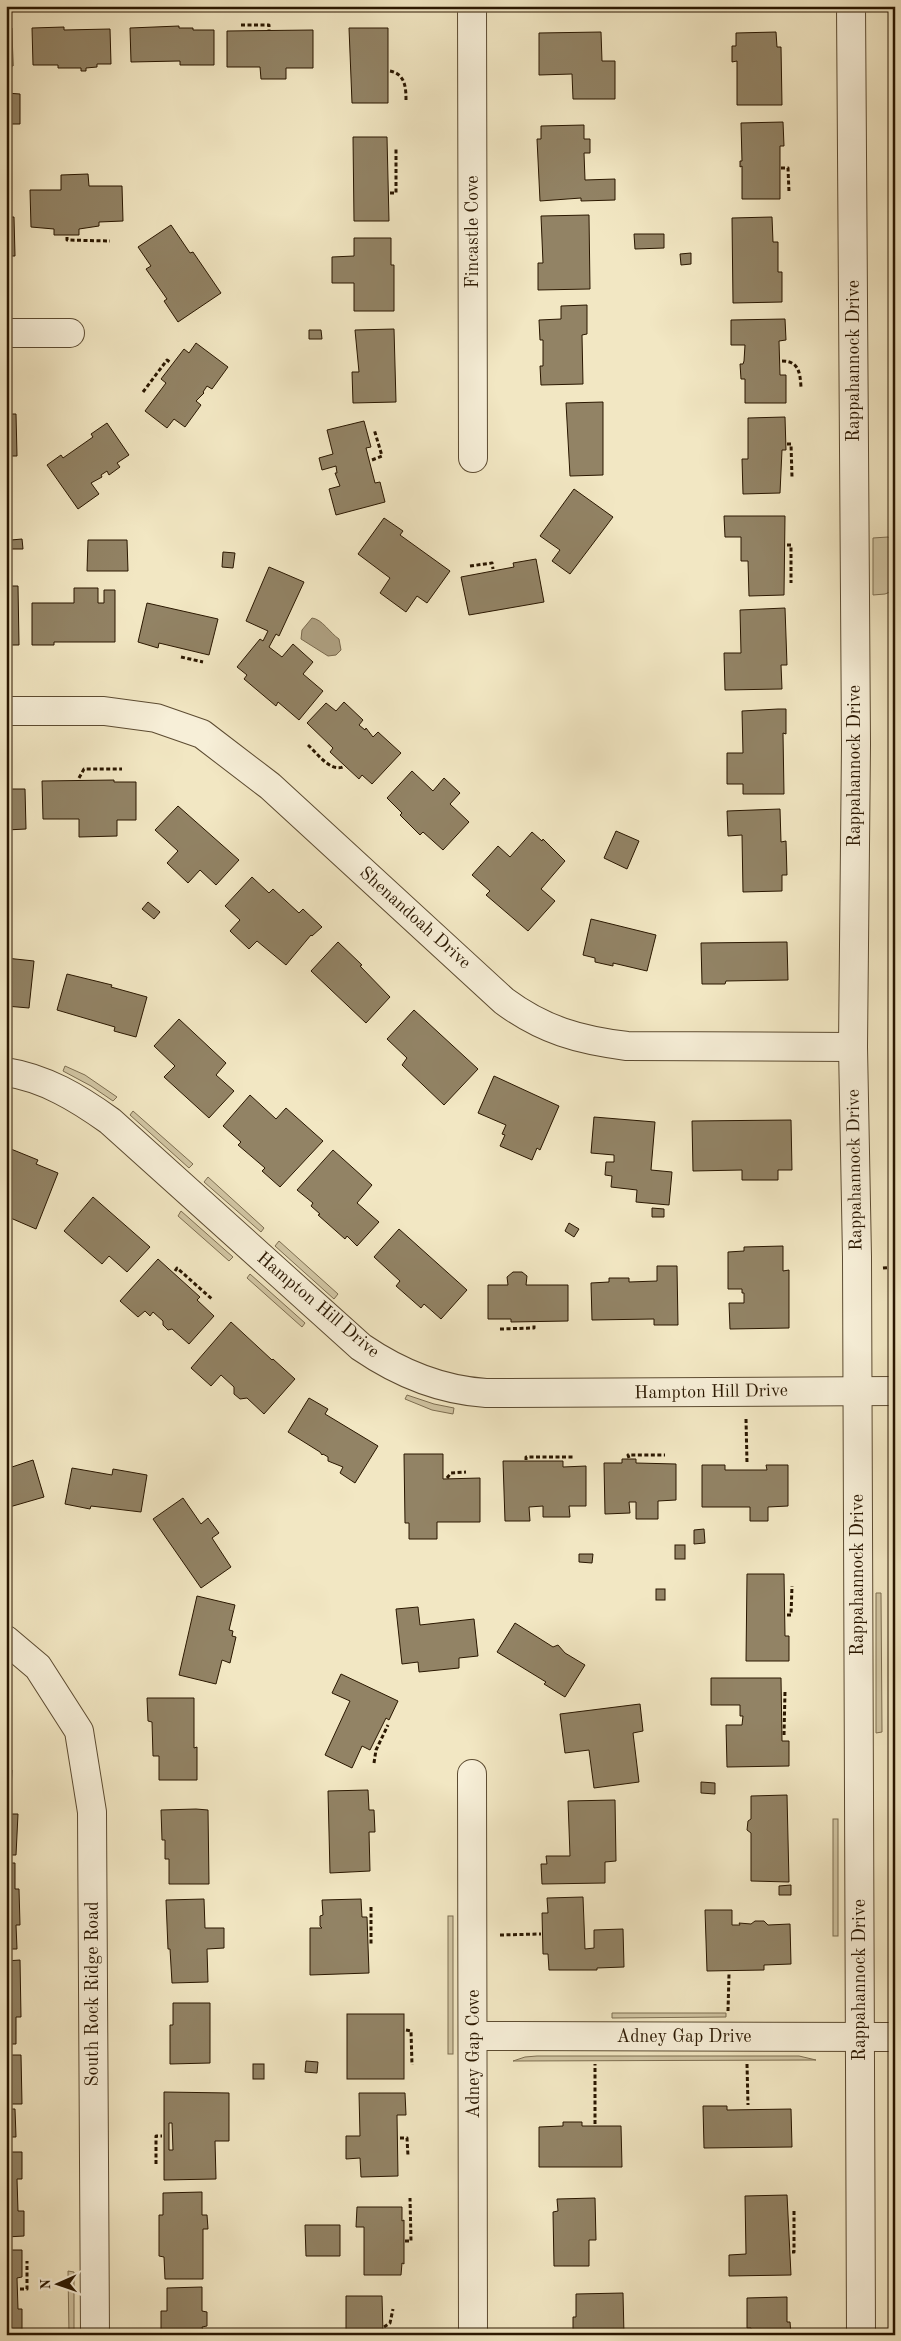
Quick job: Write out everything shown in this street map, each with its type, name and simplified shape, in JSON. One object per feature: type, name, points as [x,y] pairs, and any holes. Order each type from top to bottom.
[{"type":"street","name":"Fincastle Cove","points":[[472,6],[472,458]]},
{"type":"street","name":"Rappahannock Drive","points":[[851,6],[856,734],[853,1047],[857,1391],[861,2335]]},
{"type":"street","points":[[6,333],[70,333]]},
{"type":"street","name":"Shenandoah Drive","points":[[6,711],[104,711],[156,718],[202,734],[270,786],[504,1000],[522,1014],[559,1032],[591,1042],[627,1046],[853,1047]]},
{"type":"street","name":"Hampton Hill Drive","points":[[6,1072],[28,1077],[72,1096],[110,1121],[361,1347],[404,1372],[423,1380],[456,1390],[486,1393],[895,1391]]},
{"type":"street","name":"South Rock Ridge Road","points":[[6,1640],[38,1667],[79,1731],[92,1812],[95,2335]]},
{"type":"street","name":"Adney Gap Cove","points":[[472,1774],[474,2036],[473,2335]]},
{"type":"street","name":"Adney Gap Drive","points":[[474,2036],[895,2037]]},
{"type":"path","points":[[241,25],[269,24],[270,30]]},
{"type":"path","points":[[390,71],[395,72],[402,78],[406,87],[406,100]]},
{"type":"path","points":[[390,193],[396,193],[396,149]]},
{"type":"path","points":[[781,168],[788,168],[788,192]]},
{"type":"path","points":[[67,237],[67,240],[110,241]]},
{"type":"path","points":[[143,392],[167,360],[171,363]]},
{"type":"path","points":[[782,361],[795,364],[800,377],[801,388]]},
{"type":"path","points":[[372,460],[382,456],[374,429]]},
{"type":"path","points":[[787,444],[791,444],[792,476]]},
{"type":"path","points":[[786,545],[790,545],[792,583]]},
{"type":"path","points":[[470,566],[492,563],[493,569]]},
{"type":"path","points":[[180,657],[203,662]]},
{"type":"path","points":[[308,745],[329,764],[338,768],[343,767]]},
{"type":"path","points":[[79,778],[84,769],[122,769]]},
{"type":"path","points":[[883,1268],[895,1267]]},
{"type":"path","points":[[175,1271],[177,1268],[213,1300]]},
{"type":"path","points":[[500,1329],[534,1328],[534,1323]]},
{"type":"path","points":[[746,1412],[747,1463]]},
{"type":"path","points":[[628,1458],[628,1455],[665,1455]]},
{"type":"path","points":[[526,1460],[526,1457],[574,1457]]},
{"type":"path","points":[[447,1478],[451,1473],[466,1472]]},
{"type":"path","points":[[787,1615],[791,1615],[792,1586]]},
{"type":"path","points":[[784,1735],[785,1691]]},
{"type":"path","points":[[374,1763],[376,1750],[388,1725]]},
{"type":"path","points":[[371,1907],[371,1946]]},
{"type":"path","points":[[500,1935],[541,1934]]},
{"type":"path","points":[[728,2018],[729,1974]]},
{"type":"path","points":[[406,2030],[411,2030],[412,2065]]},
{"type":"path","points":[[595,2064],[595,2124]]},
{"type":"path","points":[[747,2064],[748,2105]]},
{"type":"path","points":[[156,2164],[156,2136],[162,2136]]},
{"type":"path","points":[[400,2138],[407,2138],[408,2156]]},
{"type":"path","points":[[405,2241],[410,2241],[410,2198]]},
{"type":"path","points":[[792,2252],[794,2252],[794,2209]]},
{"type":"path","points":[[20,2289],[27,2289],[28,2261]]},
{"type":"path","points":[[384,2327],[390,2323],[393,2309]]},
{"type":"shaded area","points":[[888,537],[895,541],[895,590],[885,594],[873,595],[873,538]]},
{"type":"shaded area","points":[[312,618],[319,621],[339,639],[341,650],[336,655],[328,656],[301,639],[302,630]]},
{"type":"shaded area","points":[[65,1066],[85,1075],[117,1097],[113,1101],[91,1086],[63,1071]]},
{"type":"shaded area","points":[[133,1111],[193,1164],[189,1168],[130,1115]]},
{"type":"shaded area","points":[[208,1177],[264,1228],[261,1232],[204,1182]]},
{"type":"shaded area","points":[[181,1211],[233,1257],[229,1261],[178,1216]]},
{"type":"shaded area","points":[[279,1241],[338,1294],[334,1299],[275,1246]]},
{"type":"shaded area","points":[[250,1274],[305,1323],[302,1327],[247,1278]]},
{"type":"shaded area","points":[[407,1395],[454,1408],[453,1414],[432,1410],[405,1399]]},
{"type":"shaded area","points":[[876,1593],[881,1593],[882,1732],[876,1733]]},
{"type":"shaded area","points":[[833,1819],[838,1819],[838,1936],[833,1936]]},
{"type":"shaded area","points":[[448,1916],[453,1916],[453,2054],[448,2054]]},
{"type":"shaded area","points":[[612,2013],[726,2013],[726,2017],[612,2018]]},
{"type":"shaded area","points":[[537,2056],[799,2056],[816,2060],[513,2061]]},
{"type":"shaded area","points":[[68,2271],[74,2272],[74,2335],[69,2335]]},
{"type":"building","points":[[179,26],[179,28],[193,28],[193,30],[214,30],[214,65],[180,65],[180,61],[131,62],[130,28]]},
{"type":"building","points":[[64,27],[64,30],[110,29],[111,64],[97,64],[97,67],[86,68],[86,71],[81,71],[81,68],[58,68],[58,65],[33,65],[32,28]]},
{"type":"building","points":[[12,28],[13,66],[6,66],[6,29]]},
{"type":"building","points":[[349,28],[388,28],[388,103],[352,103]]},
{"type":"building","points":[[313,30],[313,68],[286,68],[286,79],[261,79],[260,67],[227,67],[227,31]]},
{"type":"building","points":[[601,32],[602,61],[615,61],[615,99],[573,99],[572,74],[539,75],[539,33]]},
{"type":"building","points":[[776,32],[777,47],[781,47],[782,105],[737,105],[737,61],[732,62],[732,46],[736,46],[736,33]]},
{"type":"building","points":[[6,93],[20,94],[20,124],[6,124]]},
{"type":"building","points":[[783,122],[784,146],[780,146],[780,199],[742,199],[742,166],[740,167],[740,161],[742,161],[741,123]]},
{"type":"building","points":[[584,125],[584,139],[590,139],[590,153],[584,153],[585,180],[615,179],[615,200],[581,201],[581,198],[540,201],[537,139],[541,139],[541,126]]},
{"type":"building","points":[[353,137],[387,137],[389,221],[354,221]]},
{"type":"building","points":[[88,174],[89,186],[122,186],[123,221],[99,222],[99,226],[79,229],[79,235],[54,235],[54,229],[31,227],[30,190],[61,190],[61,175]]},
{"type":"building","points":[[589,215],[590,289],[538,290],[538,263],[543,263],[541,216]]},
{"type":"building","points":[[6,217],[14,217],[15,256],[6,256]]},
{"type":"building","points":[[772,217],[773,242],[778,242],[778,272],[782,272],[782,302],[733,303],[732,218]]},
{"type":"building","points":[[171,225],[190,253],[193,252],[221,293],[178,322],[164,301],[167,299],[146,269],[151,266],[138,247]]},
{"type":"building","points":[[634,234],[664,234],[664,248],[635,249]]},
{"type":"building","points":[[354,238],[391,238],[391,265],[394,265],[394,311],[354,311],[354,283],[332,283],[332,257],[354,256]]},
{"type":"building","points":[[691,253],[691,264],[681,265],[680,254]]},
{"type":"building","points":[[587,305],[587,334],[582,335],[583,384],[541,385],[540,366],[543,366],[543,340],[540,340],[539,320],[561,319],[561,306]]},
{"type":"building","points":[[785,319],[786,340],[779,341],[780,375],[786,375],[786,403],[745,403],[745,379],[741,379],[740,364],[743,364],[744,361],[745,345],[731,345],[731,320]]},
{"type":"building","points":[[394,329],[396,402],[353,403],[352,372],[359,372],[355,330]]},
{"type":"building","points":[[309,330],[321,330],[322,339],[309,339]]},
{"type":"building","points":[[196,343],[228,367],[212,389],[207,386],[204,393],[196,401],[201,405],[185,427],[174,419],[167,428],[145,411],[166,383],[161,379],[184,349],[189,353]]},
{"type":"building","points":[[603,402],[603,475],[570,476],[566,403]]},
{"type":"building","points":[[6,414],[16,414],[17,456],[6,456]]},
{"type":"building","points":[[785,417],[786,450],[782,450],[780,493],[743,494],[742,459],[748,459],[748,418]]},
{"type":"building","points":[[364,421],[371,447],[366,448],[375,483],[380,482],[385,502],[336,515],[329,489],[340,486],[335,473],[337,473],[336,466],[322,470],[319,458],[333,454],[327,430]]},
{"type":"building","points":[[107,423],[129,455],[117,463],[120,467],[109,475],[107,471],[101,475],[102,477],[91,483],[99,494],[78,509],[47,465],[61,455],[63,458],[93,437],[91,434]]},
{"type":"building","points":[[574,489],[613,517],[570,574],[552,561],[560,550],[540,536]]},
{"type":"building","points":[[724,516],[785,516],[784,595],[749,596],[748,561],[741,561],[741,537],[725,537]]},
{"type":"building","points":[[384,518],[403,531],[400,535],[450,571],[427,603],[417,596],[406,612],[380,593],[390,578],[358,554]]},
{"type":"building","points":[[22,539],[23,549],[11,549],[11,540]]},
{"type":"building","points":[[88,540],[127,540],[128,571],[87,571]]},
{"type":"building","points":[[223,552],[235,553],[233,568],[222,567]]},
{"type":"building","points":[[536,559],[544,602],[469,615],[461,577],[514,567],[513,563]]},
{"type":"building","points":[[269,567],[304,582],[279,636],[276,634],[269,647],[282,657],[293,644],[313,662],[303,674],[323,691],[299,720],[278,702],[276,706],[244,679],[247,675],[237,667],[260,639],[263,641],[268,631],[246,621]]},
{"type":"building","points":[[6,586],[18,586],[19,645],[6,645]]},
{"type":"building","points":[[74,588],[98,588],[98,603],[104,603],[104,590],[115,590],[115,642],[54,642],[54,645],[32,645],[32,603],[74,603]]},
{"type":"building","points":[[147,603],[218,619],[209,655],[159,643],[158,648],[138,642]]},
{"type":"building","points":[[785,608],[787,665],[781,665],[782,689],[725,690],[724,653],[741,653],[740,610]]},
{"type":"building","points":[[344,702],[363,720],[359,725],[365,730],[366,728],[373,737],[378,732],[401,753],[372,784],[362,775],[359,779],[330,752],[333,748],[307,723],[326,703],[336,711]]},
{"type":"building","points":[[786,709],[786,734],[783,733],[784,794],[743,794],[743,784],[727,784],[727,753],[743,753],[742,711]]},
{"type":"building","points":[[412,771],[433,791],[444,778],[460,793],[450,804],[469,822],[443,850],[423,832],[420,835],[400,815],[402,813],[387,798]]},
{"type":"building","points":[[114,780],[114,782],[136,782],[136,820],[117,820],[117,836],[79,837],[79,819],[43,819],[42,781]]},
{"type":"building","points":[[6,789],[25,789],[26,829],[6,830]]},
{"type":"building","points":[[178,806],[239,860],[216,885],[200,870],[188,883],[167,863],[178,851],[155,830]]},
{"type":"building","points":[[780,809],[781,842],[786,841],[787,875],[782,875],[782,891],[743,892],[742,835],[728,836],[727,811]]},
{"type":"building","points":[[616,831],[639,841],[627,869],[604,858]]},
{"type":"building","points":[[532,832],[542,841],[543,839],[565,861],[541,889],[555,901],[528,931],[486,895],[490,891],[472,875],[498,846],[510,857]]},
{"type":"building","points":[[252,877],[269,893],[273,889],[299,913],[303,909],[322,927],[311,935],[286,965],[257,941],[249,949],[230,931],[240,920],[225,906]]},
{"type":"building","points":[[148,902],[160,912],[154,919],[142,909]]},
{"type":"building","points":[[591,919],[656,935],[647,971],[613,963],[613,966],[595,962],[595,958],[583,955]]},
{"type":"building","points":[[338,942],[362,965],[360,966],[390,997],[366,1023],[311,971]]},
{"type":"building","points":[[787,942],[788,980],[726,981],[725,984],[702,984],[701,943]]},
{"type":"building","points":[[6,958],[34,961],[29,1008],[6,1006]]},
{"type":"building","points":[[67,974],[112,985],[111,987],[147,997],[136,1037],[114,1031],[115,1027],[57,1010]]},
{"type":"building","points":[[414,1010],[478,1069],[444,1105],[402,1065],[407,1058],[387,1039]]},
{"type":"building","points":[[179,1019],[226,1063],[216,1075],[234,1091],[209,1118],[164,1077],[175,1066],[154,1046]]},
{"type":"building","points":[[494,1076],[559,1106],[540,1150],[537,1148],[532,1160],[500,1146],[505,1135],[502,1134],[506,1125],[478,1113]]},
{"type":"building","points":[[250,1095],[276,1119],[286,1108],[323,1141],[280,1187],[262,1171],[265,1168],[238,1145],[241,1142],[223,1126]]},
{"type":"building","points":[[594,1117],[655,1122],[651,1170],[672,1172],[669,1205],[636,1202],[637,1190],[611,1187],[612,1176],[605,1175],[606,1162],[614,1162],[614,1155],[591,1153]]},
{"type":"building","points":[[791,1120],[792,1170],[778,1170],[778,1180],[742,1180],[742,1170],[693,1171],[692,1121]]},
{"type":"building","points":[[6,1147],[38,1160],[36,1164],[58,1173],[36,1229],[6,1216]]},
{"type":"building","points":[[333,1150],[372,1185],[357,1203],[379,1222],[357,1246],[347,1236],[345,1239],[318,1215],[320,1214],[311,1206],[313,1203],[297,1190]]},
{"type":"building","points":[[93,1197],[150,1247],[127,1272],[109,1256],[102,1264],[64,1231]]},
{"type":"building","points":[[652,1208],[664,1209],[664,1217],[652,1217]]},
{"type":"building","points":[[569,1223],[579,1229],[574,1237],[565,1231]]},
{"type":"building","points":[[399,1229],[467,1290],[441,1319],[424,1304],[421,1308],[396,1286],[400,1281],[374,1257]]},
{"type":"building","points":[[783,1246],[783,1271],[789,1270],[789,1328],[730,1329],[729,1303],[744,1303],[744,1293],[742,1293],[742,1289],[728,1289],[728,1252],[744,1251],[744,1247]]},
{"type":"building","points":[[158,1259],[200,1297],[197,1300],[214,1316],[189,1344],[172,1329],[168,1330],[163,1325],[163,1321],[153,1312],[150,1316],[145,1311],[138,1317],[120,1301]]},
{"type":"building","points":[[657,1266],[677,1266],[678,1325],[654,1325],[654,1319],[592,1320],[591,1283],[609,1282],[609,1278],[629,1278],[629,1282],[657,1281]]},
{"type":"building","points":[[513,1272],[522,1272],[527,1276],[526,1285],[568,1285],[568,1321],[511,1322],[511,1319],[488,1319],[488,1285],[508,1285],[507,1277]]},
{"type":"building","points":[[231,1322],[295,1379],[264,1414],[247,1398],[240,1399],[234,1394],[234,1387],[221,1375],[211,1386],[191,1368]]},
{"type":"building","points":[[309,1398],[328,1409],[325,1414],[378,1446],[355,1483],[340,1473],[343,1467],[328,1461],[328,1457],[288,1432]]},
{"type":"building","points":[[404,1454],[443,1454],[443,1479],[480,1478],[480,1522],[437,1522],[437,1539],[409,1539],[409,1523],[405,1523]]},
{"type":"building","points":[[622,1459],[636,1459],[636,1463],[676,1464],[676,1500],[658,1501],[658,1519],[636,1519],[636,1502],[629,1502],[630,1513],[605,1514],[604,1463],[622,1463]]},
{"type":"building","points":[[33,1460],[44,1497],[6,1508],[6,1465],[11,1463],[12,1467]]},
{"type":"building","points":[[503,1461],[563,1461],[563,1467],[586,1466],[586,1506],[569,1506],[570,1517],[543,1517],[543,1506],[529,1507],[530,1521],[505,1521]]},
{"type":"building","points":[[702,1465],[725,1465],[725,1470],[767,1470],[766,1465],[788,1465],[788,1506],[768,1507],[768,1521],[750,1521],[750,1507],[702,1507]]},
{"type":"building","points":[[72,1468],[112,1475],[113,1469],[147,1475],[141,1512],[91,1506],[90,1509],[65,1504]]},
{"type":"building","points":[[183,1498],[201,1524],[208,1518],[219,1533],[212,1538],[231,1567],[201,1588],[153,1519]]},
{"type":"building","points":[[704,1529],[705,1543],[694,1544],[694,1530]]},
{"type":"building","points":[[675,1545],[685,1545],[685,1559],[675,1559]]},
{"type":"building","points":[[579,1554],[593,1554],[592,1563],[579,1562]]},
{"type":"building","points":[[747,1574],[784,1574],[785,1636],[789,1636],[789,1661],[746,1661]]},
{"type":"building","points":[[656,1589],[665,1589],[665,1600],[656,1600]]},
{"type":"building","points":[[197,1596],[235,1605],[229,1630],[233,1631],[232,1636],[236,1637],[230,1663],[222,1660],[216,1684],[179,1675]]},
{"type":"building","points":[[418,1607],[420,1625],[474,1619],[478,1656],[459,1658],[459,1668],[419,1672],[418,1662],[402,1664],[396,1609]]},
{"type":"building","points":[[515,1623],[553,1647],[558,1645],[565,1653],[585,1665],[565,1697],[544,1684],[546,1682],[497,1652]]},
{"type":"building","points":[[341,1674],[398,1701],[389,1720],[386,1718],[370,1750],[362,1746],[352,1768],[325,1755],[350,1701],[332,1693]]},
{"type":"building","points":[[711,1678],[781,1678],[782,1741],[789,1741],[789,1766],[727,1767],[726,1725],[742,1725],[743,1716],[740,1716],[740,1705],[711,1705]]},
{"type":"building","points":[[147,1698],[194,1698],[194,1748],[197,1747],[197,1780],[159,1780],[159,1756],[153,1756],[152,1722],[148,1721]]},
{"type":"building","points":[[640,1704],[643,1731],[633,1733],[639,1782],[594,1788],[589,1750],[565,1753],[560,1714]]},
{"type":"building","points":[[6,1769],[12,1770],[10,1814],[18,1814],[16,1855],[6,1855]]},
{"type":"building","points":[[701,1782],[715,1783],[715,1794],[701,1793]]},
{"type":"building","points":[[368,1790],[369,1810],[374,1810],[375,1832],[369,1832],[370,1871],[330,1873],[328,1791]]},
{"type":"building","points":[[787,1795],[789,1882],[751,1881],[751,1833],[747,1830],[748,1821],[751,1819],[751,1796]]},
{"type":"building","points":[[615,1800],[616,1861],[605,1862],[605,1883],[542,1884],[541,1864],[547,1864],[546,1856],[570,1856],[568,1801]]},
{"type":"building","points":[[161,1810],[208,1810],[209,1884],[169,1884],[169,1859],[165,1859],[165,1840],[162,1840]]},
{"type":"building","points":[[6,1863],[15,1863],[15,1889],[19,1889],[20,1925],[16,1925],[17,1949],[6,1949]]},
{"type":"building","points":[[791,1885],[791,1895],[779,1895],[779,1886]]},
{"type":"building","points":[[583,1897],[585,1949],[594,1948],[594,1930],[623,1929],[624,1967],[597,1968],[597,1970],[549,1970],[548,1954],[543,1954],[542,1913],[548,1913],[547,1898]]},
{"type":"building","points":[[204,1899],[205,1928],[224,1928],[224,1948],[207,1949],[208,1982],[172,1983],[170,1949],[168,1949],[166,1900]]},
{"type":"building","points":[[361,1899],[362,1917],[367,1917],[369,1973],[310,1975],[310,1928],[322,1928],[320,1926],[320,1916],[323,1915],[322,1900]]},
{"type":"building","points":[[705,1910],[732,1910],[732,1925],[740,1925],[739,1923],[751,1924],[755,1921],[764,1921],[768,1925],[790,1924],[791,1964],[764,1965],[764,1970],[707,1971]]},
{"type":"building","points":[[20,1960],[21,2017],[16,2017],[16,2044],[6,2044],[6,1961]]},
{"type":"building","points":[[173,2003],[210,2003],[210,2063],[170,2064],[170,2025],[173,2025]]},
{"type":"building","points":[[347,2014],[404,2014],[404,2079],[347,2079]]},
{"type":"building","points":[[6,2055],[21,2055],[22,2104],[10,2104],[10,2109],[15,2109],[16,2137],[6,2137]]},
{"type":"building","points":[[306,2061],[318,2062],[317,2073],[305,2072]]},
{"type":"building","points":[[253,2064],[264,2064],[264,2079],[253,2079]]},
{"type":"building","points":[[164,2092],[229,2093],[229,2141],[215,2141],[216,2179],[164,2180]],"holes":[[[169,2123],[172,2123],[173,2150],[169,2150]]]},
{"type":"building","points":[[359,2093],[405,2093],[406,2115],[397,2115],[398,2176],[361,2177],[360,2158],[346,2159],[346,2136],[360,2136]]},
{"type":"building","points":[[703,2106],[727,2106],[727,2110],[791,2109],[792,2147],[704,2148]]},
{"type":"building","points":[[563,2122],[582,2122],[582,2126],[621,2126],[622,2167],[539,2167],[539,2127],[563,2126]]},
{"type":"building","points":[[6,2152],[22,2152],[22,2179],[17,2179],[18,2211],[24,2211],[24,2236],[6,2237]]},
{"type":"building","points":[[202,2192],[202,2215],[207,2215],[208,2229],[203,2229],[203,2279],[165,2279],[164,2257],[159,2256],[159,2215],[163,2215],[163,2193]]},
{"type":"building","points":[[787,2195],[791,2275],[729,2276],[729,2255],[746,2254],[745,2196]]},
{"type":"building","points":[[595,2198],[596,2240],[589,2240],[589,2266],[554,2266],[553,2212],[558,2211],[557,2199]]},
{"type":"building","points":[[357,2207],[402,2207],[402,2221],[404,2220],[404,2264],[402,2263],[401,2275],[364,2275],[364,2227],[356,2227]]},
{"type":"building","points":[[305,2225],[340,2225],[340,2256],[306,2256]]},
{"type":"building","points":[[6,2250],[22,2250],[22,2277],[17,2278],[18,2309],[22,2309],[22,2334],[6,2335]]},
{"type":"building","points":[[202,2287],[202,2311],[207,2312],[207,2326],[202,2327],[204,2335],[161,2335],[161,2311],[167,2311],[167,2288]]},
{"type":"building","points":[[623,2293],[624,2335],[573,2335],[573,2317],[576,2317],[576,2294]]},
{"type":"building","points":[[346,2296],[382,2296],[383,2334],[403,2335],[346,2335]]},
{"type":"building","points":[[787,2297],[787,2322],[790,2322],[791,2335],[751,2335],[751,2328],[747,2328],[747,2298]]}]
